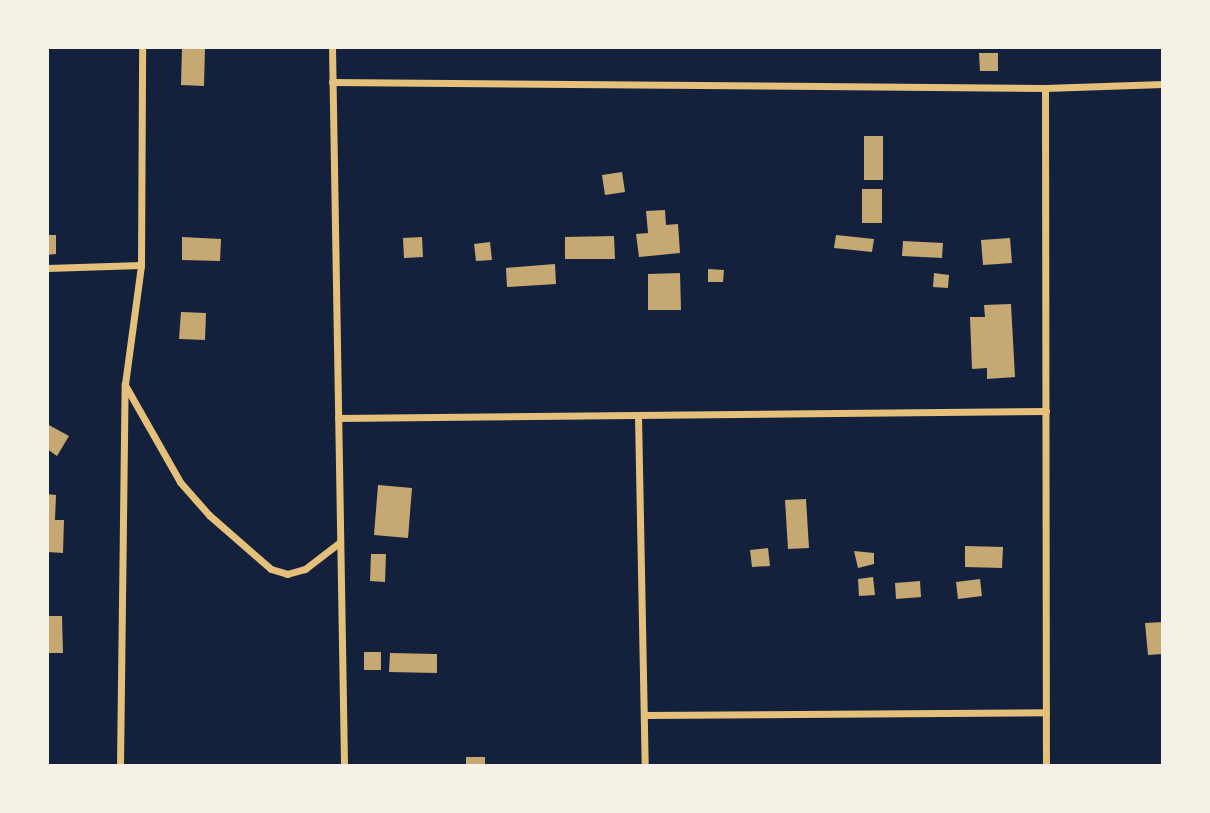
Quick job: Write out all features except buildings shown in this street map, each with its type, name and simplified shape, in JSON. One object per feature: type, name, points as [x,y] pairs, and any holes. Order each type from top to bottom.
[{"type":"street","points":[[120,766],[125,384],[141,265],[142,47]]},
{"type":"street","points":[[332,47],[344,766]]},
{"type":"street","points":[[332,82],[1045,88],[1163,85]]},
{"type":"street","points":[[1045,88],[1046,766]]},
{"type":"street","points":[[47,268],[141,265]]},
{"type":"street","points":[[125,384],[180,482],[209,515],[271,569],[287,574],[305,569],[340,542]]},
{"type":"street","points":[[338,418],[1046,411]]},
{"type":"street","points":[[638,415],[645,766]]},
{"type":"street","points":[[644,715],[1046,712]]}]
